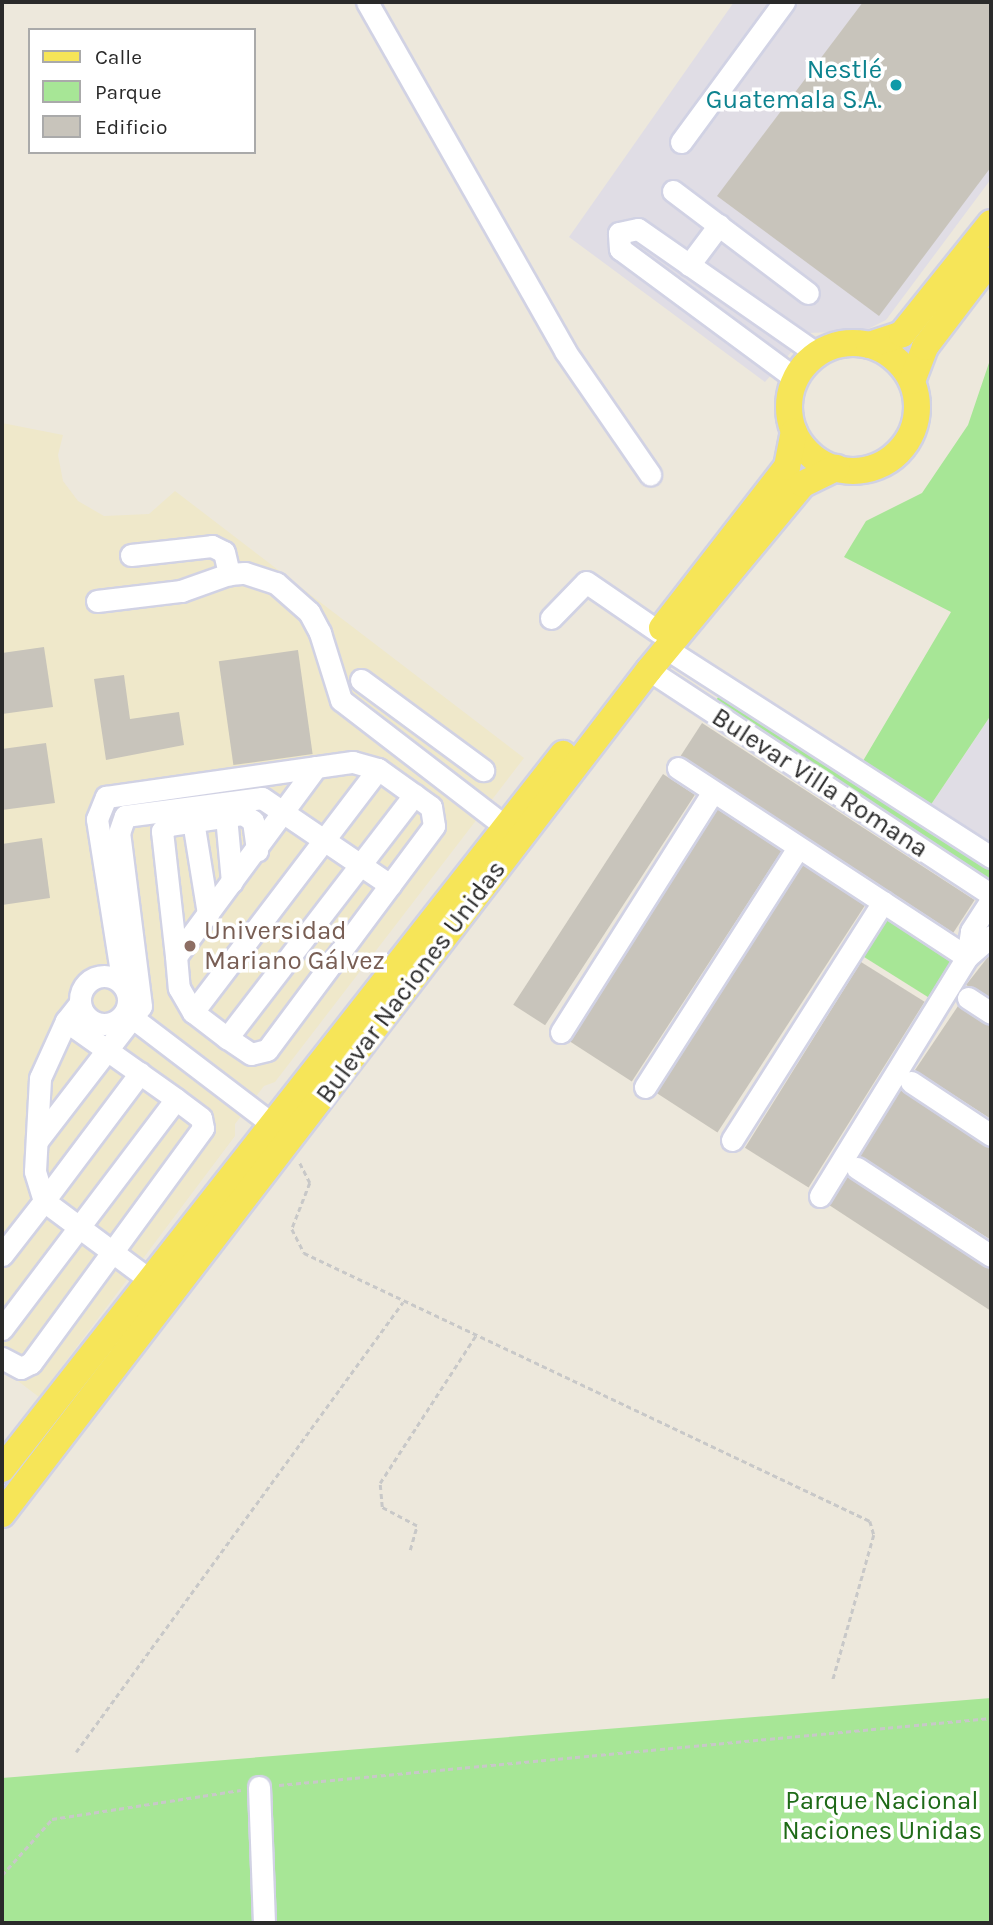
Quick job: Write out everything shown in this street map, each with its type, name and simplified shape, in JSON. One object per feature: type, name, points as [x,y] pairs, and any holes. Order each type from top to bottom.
[{"type":"main road","points":[[991,223],[902,334],[869,345],[837,345],[817,354],[796,379],[789,400],[794,432],[811,455],[836,468],[879,465],[902,448],[916,416],[912,381],[925,346],[991,260]]},
{"type":"main road","points":[[869,345],[895,358],[912,381]]},
{"type":"main road","name":"Bulevar Naciones Unidas","points":[[2,1514],[649,670],[663,640],[788,467],[794,432]]},
{"type":"main road","name":"Bulevar Naciones Unidas","points":[[2,1469],[506,827],[663,640],[803,484],[836,468]]},
{"type":"street","points":[[368,2],[565,351],[650,474]]},
{"type":"street","points":[[681,142],[784,2]]},
{"type":"street","points":[[673,191],[808,293]]},
{"type":"street","points":[[689,265],[719,225]]},
{"type":"street","points":[[796,379],[620,248],[619,233],[638,229],[817,354]]},
{"type":"street","points":[[131,555],[212,546],[224,552],[229,574]]},
{"type":"street","points":[[97,601],[181,591],[229,574],[266,578],[309,612],[341,700],[506,827]]},
{"type":"street","name":"Bulevar Villa Romana","points":[[551,618],[586,582],[663,640],[990,856]]},
{"type":"street","name":"Bulevar Villa Romana","points":[[649,670],[991,897]]},
{"type":"street","points":[[361,680],[483,770]]},
{"type":"street","points":[[370,724],[388,699]]},
{"type":"street","points":[[257,851],[251,817],[226,816],[169,825],[160,836],[179,988],[193,1013],[251,1054],[267,1050],[435,822],[431,807],[378,769],[354,762],[117,793],[102,801],[97,819],[124,985],[133,1012],[276,1120]]},
{"type":"street","points":[[176,956],[257,851],[316,767]]},
{"type":"street","points":[[678,768],[712,793],[967,957]]},
{"type":"street","points":[[193,1013],[378,769]]},
{"type":"street","points":[[561,1032],[712,793]]},
{"type":"street","points":[[227,1038],[363,865],[414,795]]},
{"type":"street","points":[[37,1141],[108,1051],[133,1012],[122,820],[134,812],[250,797],[286,810],[390,885]]},
{"type":"street","points":[[226,816],[232,882]]},
{"type":"street","points":[[193,821],[208,914]]},
{"type":"street","points":[[645,1087],[798,848]]},
{"type":"street","points":[[967,957],[971,932],[991,897]]},
{"type":"street","points":[[732,1140],[883,902]]},
{"type":"street","points":[[820,1196],[967,957],[991,936]]},
{"type":"street","points":[[124,985],[110,977],[95,978],[83,988],[80,1003],[66,1021],[40,1078],[35,1171],[44,1201],[150,1280]]},
{"type":"street","points":[[968,998],[991,1013]]},
{"type":"street","points":[[80,1003],[87,1017],[101,1024],[133,1012]]},
{"type":"street","points":[[2,1358],[21,1367],[31,1363],[200,1136],[201,1118],[66,1021]]},
{"type":"street","points":[[2,1255],[140,1073]]},
{"type":"street","points":[[911,1082],[991,1135]]},
{"type":"street","points":[[2,1329],[77,1226],[176,1099]]},
{"type":"street","points":[[857,1168],[991,1256]]},
{"type":"street","points":[[259,1787],[264,1923]]},
{"type":"path","points":[[283,1150],[300,1163],[310,1183],[292,1221],[298,1247],[403,1302],[870,1521],[874,1535],[833,1680]]},
{"type":"path","points":[[76,1752],[403,1302]]},
{"type":"path","points":[[410,1550],[416,1526],[382,1507],[380,1483],[476,1335]]},
{"type":"path","points":[[2,1875],[52,1819],[259,1787],[991,1718]]},
{"type":"shaded area","points":[[734,2],[991,2],[991,179],[886,320],[864,331],[808,333],[765,382],[569,237]]},
{"type":"shaded area","name":"Universidad Mariano Gálvez","points":[[2,423],[63,435],[58,455],[63,481],[78,501],[104,516],[149,514],[175,491],[524,758],[275,1082],[264,1086],[235,1124],[235,1136],[39,1397],[2,1369]]},
{"type":"shaded area","points":[[991,715],[991,850],[928,809]]},
{"type":"green space","points":[[991,357],[991,715],[928,809],[860,766],[951,612],[844,557],[866,521],[922,493],[968,425]]},
{"type":"green space","points":[[726,687],[991,857],[991,895],[709,709]]},
{"type":"green space","points":[[887,916],[953,957],[928,997],[862,956]]},
{"type":"green space","name":"Parque Nacional Naciones Unidas","points":[[991,1698],[991,1923],[2,1923],[2,1778]]},
{"type":"building","name":"Nestlé Guatemala S.A.","points":[[863,2],[991,2],[991,167],[879,316],[717,196]]},
{"type":"building","points":[[44,647],[53,707],[2,714],[2,653]]},
{"type":"building","points":[[298,650],[313,754],[233,765],[219,661]]},
{"type":"building","points":[[124,675],[130,719],[179,712],[184,745],[106,760],[94,679]]},
{"type":"building","points":[[702,723],[975,900],[953,933],[681,756]]},
{"type":"building","points":[[46,743],[55,803],[2,810],[2,749]]},
{"type":"building","points":[[663,774],[695,795],[545,1025],[513,1005]]},
{"type":"building","points":[[717,809],[782,851],[632,1082],[567,1040]]},
{"type":"building","points":[[42,838],[50,898],[2,905],[2,844]]},
{"type":"building","points":[[803,865],[865,905],[717,1133],[655,1092]]},
{"type":"building","points":[[991,953],[991,998],[966,985]]},
{"type":"building","points":[[861,962],[925,1002],[809,1187],[745,1148]]},
{"type":"building","points":[[958,1006],[991,1026],[991,1119],[915,1070]]},
{"type":"building","points":[[900,1090],[991,1148],[991,1240],[860,1156]]},
{"type":"building","points":[[847,1176],[991,1269],[991,1311],[829,1205]]},
{"type":"place","name":"Nestlé Guatemala S.A.","points":[[896,85]]},
{"type":"place","name":"Universidad Mariano Gálvez","points":[[190,946]]}]
